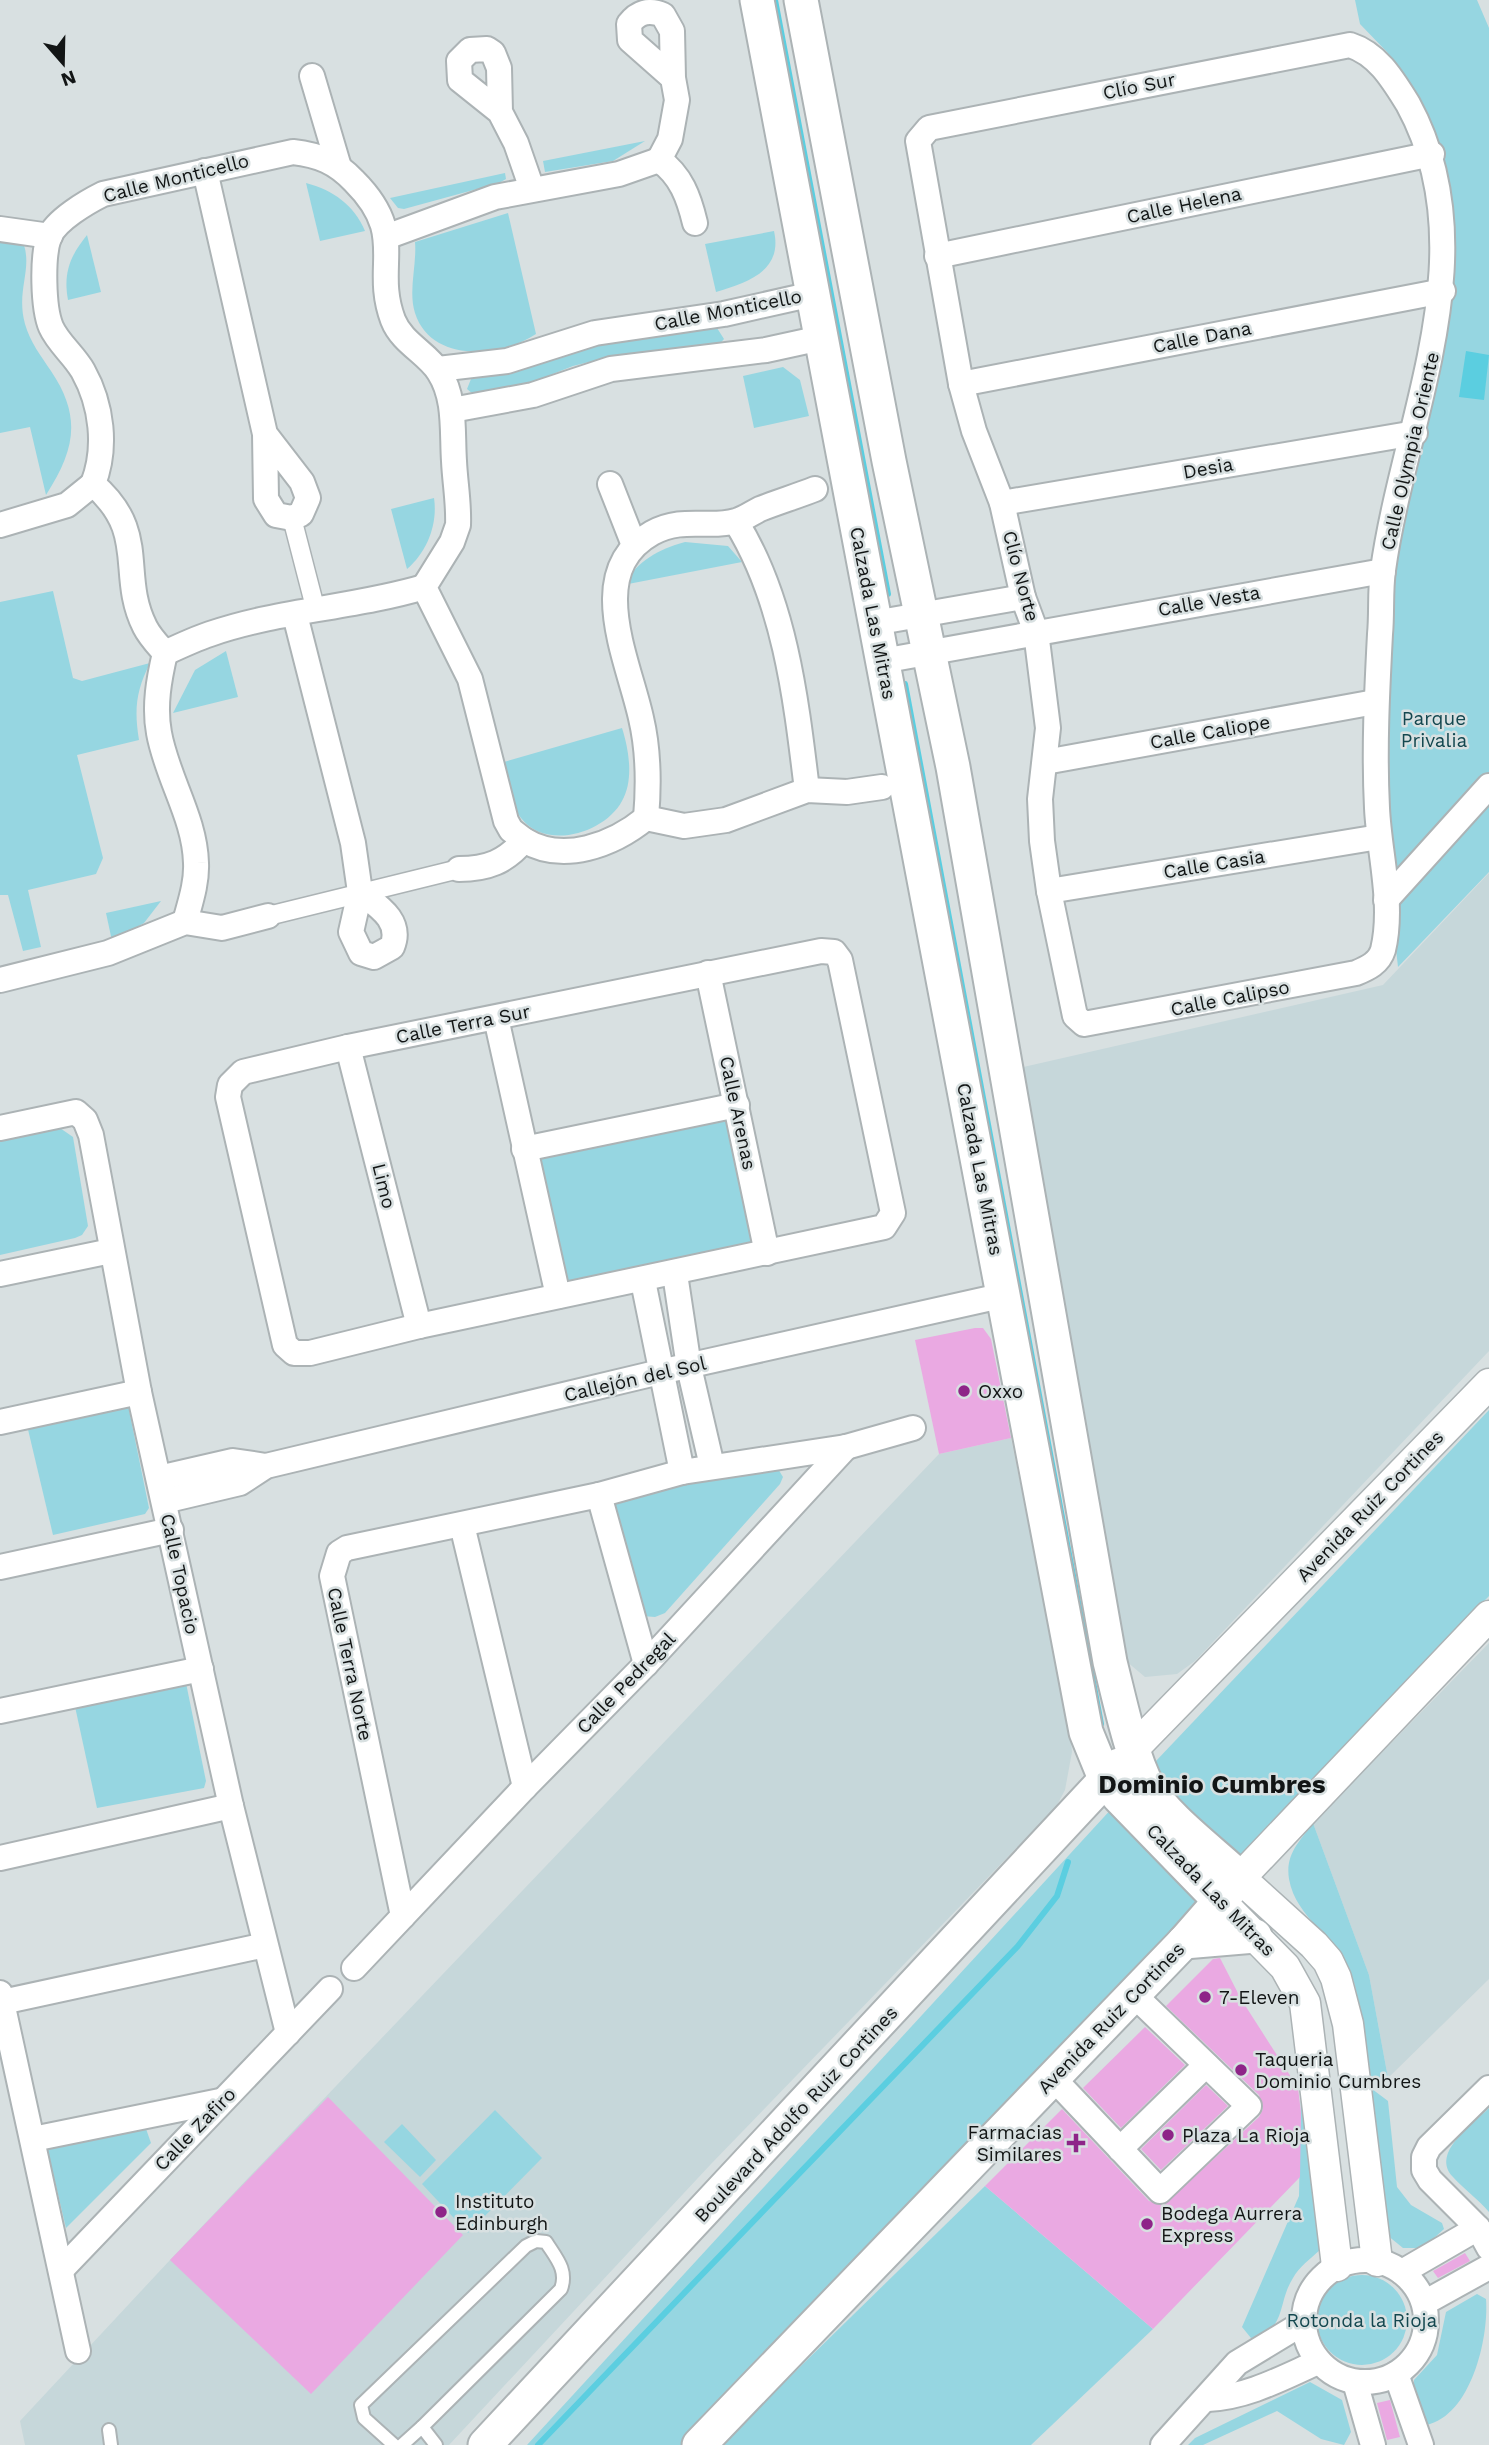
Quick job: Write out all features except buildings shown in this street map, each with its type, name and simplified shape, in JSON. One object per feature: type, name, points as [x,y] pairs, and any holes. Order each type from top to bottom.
[{"type":"main road","name":"Calzada Las Mitras","points":[[757,0],[1086,1732],[1106,1780],[1231,1890]]},
{"type":"main road","name":"Calzada Las Mitras","points":[[801,0],[889,461],[956,780],[1110,1662],[1148,1787],[1231,1890]]},
{"type":"main road","name":"Avenida Ruiz Cortines","points":[[1106,1780],[1135,1747]]},
{"type":"main road","name":"Boulevard Adolfo Ruiz Cortines","points":[[485,2445],[1106,1780]]},
{"type":"main road","name":"Avenida Ruiz Cortines","points":[[699,2445],[1231,1890]]},
{"type":"main road","points":[[1184,1942],[1264,1944]]},
{"type":"street","name":"Clío Sur","points":[[919,136],[929,128],[1336,46],[1362,49]]},
{"type":"street","name":"Calle Olympia Oriente","points":[[1362,49],[1383,66],[1421,127],[1438,175],[1445,238],[1443,290],[1436,340],[1415,433],[1398,492],[1383,571],[1375,702],[1379,837],[1386,900],[1383,950],[1378,960]]},
{"type":"street","points":[[312,76],[338,164]]},
{"type":"street","points":[[386,237],[495,197],[619,174],[659,159],[670,139],[675,118],[677,100],[673,78]]},
{"type":"street","points":[[500,112],[516,143],[532,189]]},
{"type":"street","name":"Clío Norte","points":[[919,136],[917,147],[961,384],[974,431],[1002,503],[1023,597],[1036,632],[1048,728],[1040,799],[1049,891],[1075,1016],[1080,1023]]},
{"type":"street","name":"Calle Monticello","points":[[50,236],[80,205],[103,194],[293,152],[310,154],[338,164],[372,198],[386,237],[389,307],[394,323],[446,390],[533,395],[611,369],[766,350],[821,338]]},
{"type":"street","name":"Calle Helena","points":[[937,256],[1432,154]]},
{"type":"street","points":[[659,159],[674,172],[684,189],[695,223]]},
{"type":"street","points":[[205,171],[265,434],[266,499],[276,515],[292,518]]},
{"type":"street","points":[[0,229],[50,236],[44,291],[51,327],[83,371],[98,416],[101,463],[93,484],[67,505],[0,525]]},
{"type":"street","name":"Calle Dana","points":[[961,384],[1443,290]]},
{"type":"street","name":"Calle Monticello","points":[[446,390],[507,361],[596,333],[724,314],[813,293]]},
{"type":"street","points":[[165,653],[211,634],[387,598],[424,587],[452,542],[458,525],[446,390]]},
{"type":"street","name":"Desia","points":[[1002,503],[1415,433]]},
{"type":"street","points":[[265,434],[302,482],[306,492],[307,505],[292,518]]},
{"type":"street","points":[[93,484],[120,513],[129,533],[141,618],[152,638],[165,653]]},
{"type":"street","points":[[610,484],[635,545]]},
{"type":"street","points":[[424,587],[470,679],[503,813],[511,830],[524,840],[546,848],[587,849],[630,831],[646,818],[650,774],[642,719],[620,638],[614,592],[619,564],[635,545],[654,531],[697,521],[736,522],[815,489]]},
{"type":"street","points":[[292,518],[306,613],[353,843],[360,892]]},
{"type":"street","points":[[736,522],[759,563],[778,614],[797,716],[807,790]]},
{"type":"street","name":"Calle Vesta","points":[[881,661],[1383,571]]},
{"type":"street","points":[[874,623],[1023,597]]},
{"type":"street","points":[[165,653],[158,686],[159,733],[194,842],[196,864],[185,922]]},
{"type":"street","name":"Calle Caliope","points":[[1045,762],[1375,702]]},
{"type":"street","points":[[1386,900],[1489,786]]},
{"type":"street","points":[[646,818],[684,826],[726,820],[807,790],[847,792],[882,787]]},
{"type":"street","name":"Calle Casia","points":[[1049,891],[1379,837]]},
{"type":"street","points":[[0,980],[108,953],[185,922],[222,928],[459,869],[491,866],[506,859],[524,840]]},
{"type":"street","name":"Calle Terra Sur","points":[[828,951],[838,956],[892,1218],[876,1230],[643,1281],[558,1296],[300,1354],[290,1350],[281,1337],[229,1090],[235,1077],[243,1072],[348,1047],[708,973],[828,951]]},
{"type":"street","name":"Calle Calipso","points":[[1080,1023],[1088,1025],[1356,973],[1378,960]]},
{"type":"street","name":"Calle Arenas","points":[[708,973],[767,1253]]},
{"type":"street","points":[[496,1017],[558,1296]]},
{"type":"street","name":"Limo","points":[[348,1047],[419,1326]]},
{"type":"street","points":[[524,1149],[737,1105]]},
{"type":"street","name":"Calle Topacio","points":[[0,1128],[70,1113],[79,1114],[91,1135],[139,1392],[231,1806],[288,2033]]},
{"type":"street","points":[[0,1274],[111,1251]]},
{"type":"street","points":[[675,1274],[689,1367],[712,1466]]},
{"type":"street","points":[[643,1281],[682,1472]]},
{"type":"street","name":"Callejón del Sol","points":[[162,1489],[240,1483],[266,1466],[660,1372],[1005,1295]]},
{"type":"street","name":"Avenida Ruiz Cortines","points":[[1135,1747],[1489,1384]]},
{"type":"street","points":[[0,1422],[139,1392]]},
{"type":"street","name":"Calle Terra Norte","points":[[403,1916],[332,1568],[339,1553],[347,1548],[599,1495],[682,1472],[846,1447],[913,1428]]},
{"type":"street","name":"Calle Pedregal","points":[[354,1968],[646,1664],[846,1447]]},
{"type":"street","points":[[599,1495],[646,1664]]},
{"type":"street","points":[[462,1525],[525,1787]]},
{"type":"street","points":[[0,1567],[171,1530]]},
{"type":"street","name":"Avenida Ruiz Cortines","points":[[1231,1890],[1280,1833],[1489,1616]]},
{"type":"street","points":[[0,1712],[201,1669]]},
{"type":"street","points":[[0,1858],[231,1806]]},
{"type":"street","points":[[1274,1908],[1273,1876],[1280,1833]]},
{"type":"street","name":"Calzada Las Mitras","points":[[1231,1890],[1274,1908],[1328,1961],[1348,2024],[1364,2155],[1389,2266]]},
{"type":"street","name":"Calzada Las Mitras","points":[[1231,1890],[1264,1944],[1298,1985],[1305,2003],[1337,2266]]},
{"type":"street","points":[[1264,1944],[1297,1928]]},
{"type":"street","points":[[78,2351],[1,1998],[265,1945]]},
{"type":"street","name":"Calle Zafiro","points":[[61,2270],[330,1989]]},
{"type":"street","points":[[1053,2078],[1160,2190],[1249,2106],[1133,1994]]},
{"type":"street","points":[[1313,2052],[1351,2049]]},
{"type":"street","points":[[1120,2149],[1206,2065]]},
{"type":"street","points":[[1389,2266],[1419,2291],[1424,2303],[1426,2329],[1423,2342],[1407,2366],[1396,2374],[1369,2383],[1355,2382],[1329,2371],[1318,2362],[1310,2350],[1303,2323],[1306,2303],[1315,2284],[1337,2266],[1350,2261],[1389,2266],[1483,2238],[1430,2180],[1424,2170],[1424,2157],[1429,2147],[1489,2088]]},
{"type":"street","points":[[33,2139],[220,2101]]},
{"type":"street","points":[[1325,2161],[1364,2155]]},
{"type":"street","points":[[1424,2303],[1489,2267]]},
{"type":"street","points":[[1163,2445],[1208,2399],[1237,2364],[1303,2323]]},
{"type":"street","points":[[1208,2399],[1231,2398],[1254,2391],[1318,2362]]},
{"type":"street","points":[[1396,2374],[1421,2445]]},
{"type":"street","points":[[1355,2382],[1373,2445]]},
{"type":"lane","points":[[394,2445],[365,2418],[361,2405],[526,2246],[536,2241],[546,2242],[563,2268],[561,2289],[402,2445]]},
{"type":"lane","points":[[422,2427],[436,2445]]},
{"type":"lane","points":[[108,2430],[111,2445]]},
{"type":"shaded area","points":[[1466,351],[1489,355],[1484,400],[1459,397]]},
{"type":"shaded area","points":[[1489,873],[1489,1351],[1195,1661],[1177,1674],[1145,1677],[1126,1661],[1019,1068],[1383,985]]},
{"type":"shaded area","points":[[1011,1438],[1070,1730],[1072,1752],[1065,1790],[1056,1807],[711,2164],[449,2445],[25,2445],[20,2421],[170,2260],[939,1454]]},
{"type":"shaded area","points":[[1489,1643],[1489,1979],[1388,2078],[1369,1975],[1313,1823]]},
{"type":"green space","name":"Parque Privalia","points":[[1355,0],[1477,0],[1489,28],[1489,872],[1398,967],[1381,814],[1388,578],[1448,277],[1409,88],[1387,52],[1360,24]]},
{"type":"green space","points":[[645,141],[613,161],[545,172],[543,161]]},
{"type":"green space","points":[[505,173],[506,179],[499,183],[404,209],[398,208],[390,198]]},
{"type":"green space","points":[[306,183],[342,200],[365,231],[320,241]]},
{"type":"green space","points":[[508,213],[536,334],[504,348],[486,351],[451,348],[436,341],[423,329],[413,305],[415,242]]},
{"type":"green space","points":[[774,231],[775,245],[768,265],[751,279],[716,292],[705,244]]},
{"type":"green space","points":[[0,235],[24,245],[26,264],[22,301],[25,324],[33,343],[61,388],[71,419],[68,448],[56,479],[46,495],[30,427],[0,433]]},
{"type":"green space","points":[[87,235],[101,292],[68,300],[66,281],[69,265]]},
{"type":"green space","points":[[717,328],[724,339],[717,347],[613,356],[573,366],[530,383],[473,394],[467,389],[471,379],[511,373],[555,356],[624,337]]},
{"type":"green space","points":[[783,367],[800,380],[809,416],[754,428],[743,376]]},
{"type":"green space","points":[[434,498],[430,537],[407,569],[391,509]]},
{"type":"green space","points":[[685,542],[728,546],[742,562],[623,585],[650,557]]},
{"type":"green space","points":[[53,591],[73,678],[82,681],[150,663],[137,700],[139,740],[77,755],[103,858],[96,874],[28,890],[41,947],[23,951],[8,895],[0,895],[0,602]]},
{"type":"green space","points":[[226,651],[238,697],[173,713],[195,670]]},
{"type":"green space","points":[[622,728],[628,755],[628,784],[622,801],[603,822],[574,834],[559,836],[532,828],[521,818],[511,798],[504,762]]},
{"type":"green space","points":[[161,901],[144,923],[112,941],[106,913]]},
{"type":"green space","points":[[737,1105],[767,1253],[558,1296],[524,1149]]},
{"type":"green space","points":[[57,1126],[73,1137],[88,1226],[82,1235],[75,1238],[0,1255],[0,1137]]},
{"type":"green space","points":[[127,1400],[149,1508],[145,1514],[53,1535],[26,1421]]},
{"type":"green space","points":[[1489,1410],[1489,1596],[683,2445],[527,2445],[1137,1781]]},
{"type":"green space","points":[[775,1464],[783,1477],[780,1484],[665,1613],[655,1617],[642,1616],[613,1509],[618,1496]]},
{"type":"green space","points":[[186,1683],[206,1781],[204,1788],[97,1808],[74,1702]]},
{"type":"green space","points":[[1313,1823],[1369,1975],[1388,2078],[1372,2089],[1388,2101],[1397,2187],[1411,2205],[1442,2223],[1444,2229],[1423,2248],[1403,2248],[1387,2235],[1377,2137],[1358,1999],[1352,1976],[1338,1951],[1300,1906],[1289,1879],[1291,1855]]},
{"type":"green space","points":[[1301,2094],[1320,2250],[1293,2278],[1276,2323],[1262,2334],[1251,2338],[1242,2327],[1299,2196]]},
{"type":"green space","points":[[1489,2108],[1489,2212],[1453,2177],[1447,2168],[1447,2158],[1456,2140]]},
{"type":"green space","points":[[495,2110],[542,2158],[468,2233],[422,2184]]},
{"type":"green space","points":[[402,2124],[436,2160],[420,2177],[384,2142]]},
{"type":"green space","points":[[145,2126],[151,2143],[66,2228],[46,2144]]},
{"type":"green space","points":[[985,2186],[1153,2329],[1031,2445],[720,2445]]},
{"type":"green space","name":"Rotonda la Rioja","points":[[1362,2275],[1379,2278],[1394,2288],[1404,2303],[1407,2320],[1404,2337],[1394,2352],[1379,2362],[1362,2365],[1345,2362],[1330,2352],[1320,2337],[1317,2320],[1320,2303],[1330,2288],[1345,2278]]},
{"type":"green space","points":[[1477,2294],[1486,2299],[1486,2315],[1474,2373],[1455,2407],[1442,2419],[1426,2425],[1414,2392],[1414,2380],[1437,2355],[1446,2312]]},
{"type":"green space","points":[[1310,2382],[1342,2400],[1351,2432],[1344,2445],[1321,2439],[1277,2411],[1203,2445],[1188,2445],[1195,2438]]},
{"type":"waterway","points":[[775,0],[888,594]]},
{"type":"waterway","points":[[905,684],[1101,1724]]},
{"type":"waterway","points":[[538,2445],[1018,1946],[1057,1896],[1068,1862]]},
{"type":"place","name":"Oxxo","points":[[964,1391]]},
{"type":"place","name":"7-Eleven","points":[[1205,1997]]},
{"type":"place","name":"Taqueria Dominio Cumbres","points":[[1241,2070]]},
{"type":"place","name":"Plaza La Rioja","points":[[1168,2135]]},
{"type":"place","name":"Farmacias Similares","points":[[1076,2143]]},
{"type":"place","name":"Instituto Edinburgh","points":[[441,2212]]},
{"type":"place","name":"Bodega Aurrera Express","points":[[1147,2224]]},
{"type":"district","name":"Dominio Cumbres","points":[[1212,1784]]}]
